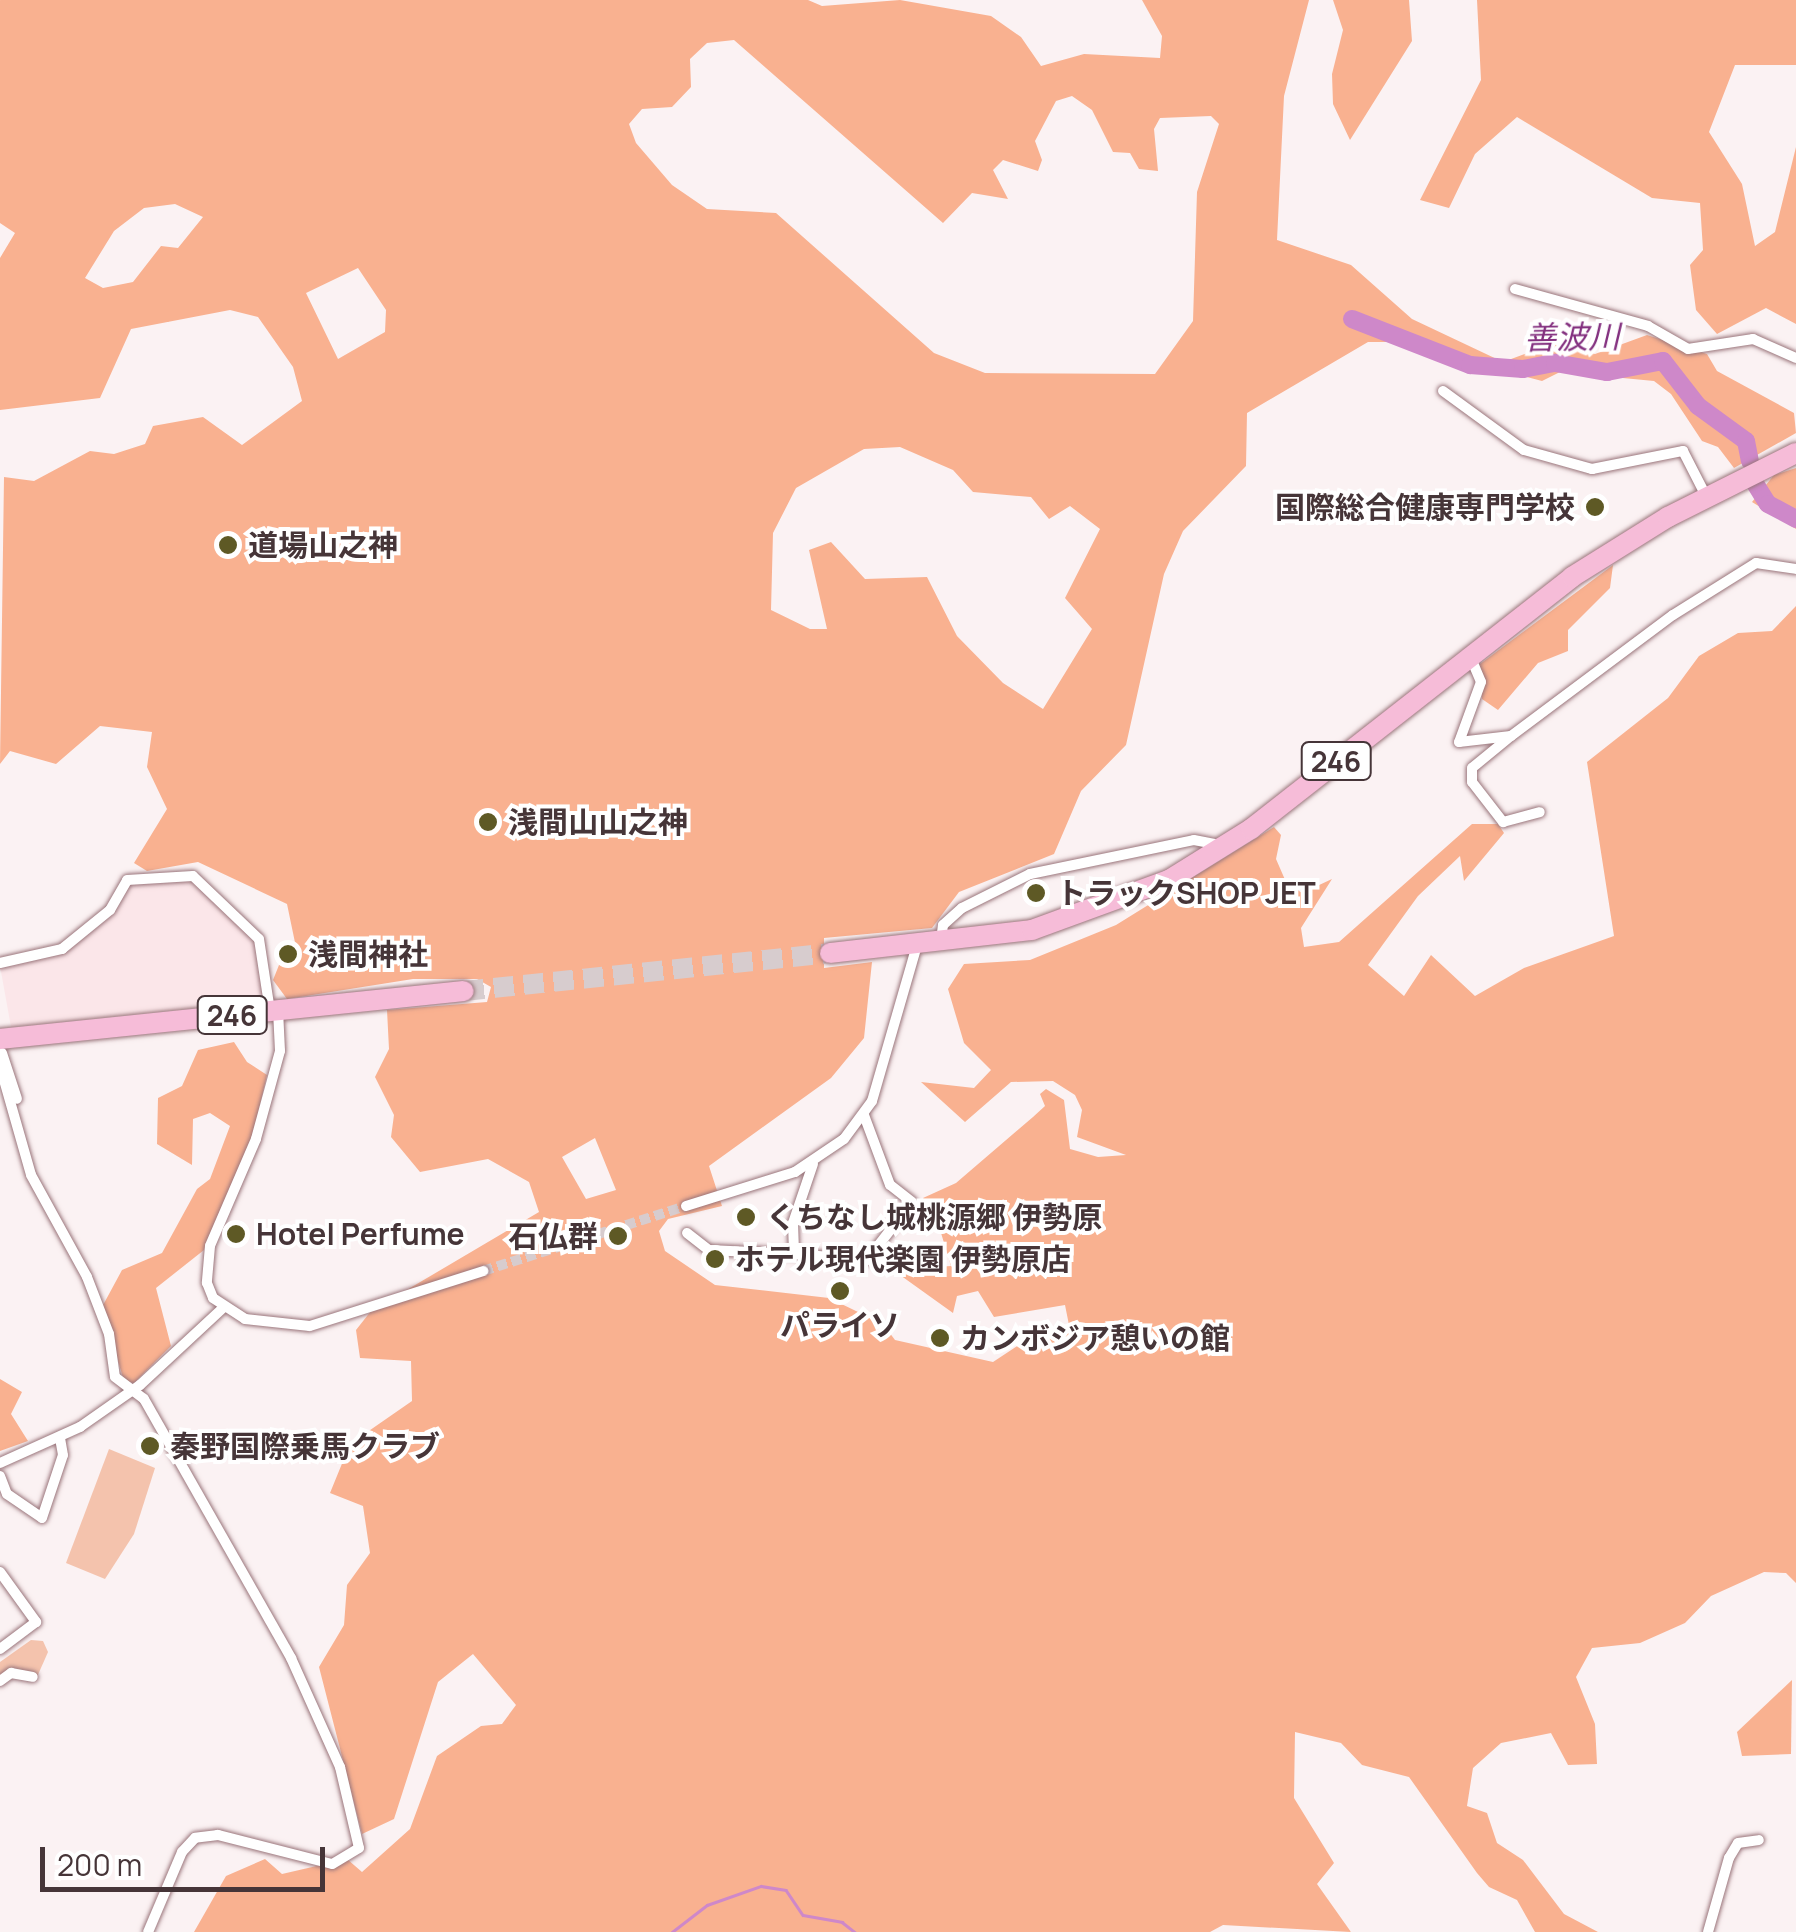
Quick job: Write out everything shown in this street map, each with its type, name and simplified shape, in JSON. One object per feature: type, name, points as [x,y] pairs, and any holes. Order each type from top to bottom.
[{"type":"highway","name":"246","points":[[830,954],[941,942],[1070,920],[1169,880],[1225,848],[1572,577],[1706,496],[1796,454]]},
{"type":"highway","name":"246","points":[[1,1053],[274,1010],[464,991]]},
{"type":"street","points":[[1515,290],[1648,326],[1688,349],[1753,339],[1796,358]]},
{"type":"street","points":[[1443,392],[1524,450],[1592,469],[1683,451],[1706,496]]},
{"type":"street","points":[[1540,812],[1503,822],[1472,782],[1472,768],[1673,615],[1756,563],[1796,569]]},
{"type":"street","points":[[1469,654],[1481,682],[1459,742],[1511,736]]},
{"type":"street","points":[[941,942],[943,925],[962,908],[1030,874],[1194,840],[1225,848]]},
{"type":"street","points":[[0,963],[62,949],[110,910],[128,880],[193,876],[259,939],[280,1051],[256,1139],[207,1257],[209,1291],[223,1308],[258,1322],[310,1326],[483,1271]]},
{"type":"street","points":[[686,1206],[813,1164],[864,1115],[917,945]]},
{"type":"street","points":[[1,1053],[31,1175],[87,1277],[112,1345],[115,1377],[144,1399],[291,1658],[340,1767],[359,1848],[345,1862],[332,1864],[218,1835],[195,1838],[182,1852],[148,1932]]},
{"type":"street","points":[[688,1233],[709,1250],[868,1260],[912,1202],[890,1185],[864,1115]]},
{"type":"street","points":[[794,1254],[793,1223],[813,1164]]},
{"type":"street","points":[[0,1463],[60,1438],[131,1389],[223,1308]]},
{"type":"street","points":[[0,1476],[6,1494],[42,1518],[63,1455],[60,1438]]},
{"type":"street","points":[[0,1572],[36,1622],[0,1649]]},
{"type":"street","points":[[0,1681],[11,1673],[33,1677]]},
{"type":"street","points":[[1708,1932],[1728,1858],[1738,1843],[1759,1840]]},
{"type":"shaded area","points":[[0,0],[808,0],[822,6],[900,0],[991,16],[1021,37],[1041,66],[1084,54],[1160,58],[1162,36],[1142,0],[1309,0],[1284,96],[1277,240],[1351,265],[1412,319],[1503,362],[1555,343],[1595,354],[1647,335],[1707,354],[1717,371],[1794,413],[1796,433],[1734,468],[1718,447],[1702,441],[1671,394],[1654,381],[1560,372],[1542,381],[1398,342],[1368,342],[1247,413],[1246,466],[1183,531],[1164,574],[1126,745],[1081,791],[1054,854],[959,892],[932,928],[824,938],[824,968],[872,962],[864,1038],[831,1078],[709,1166],[722,1206],[668,1219],[659,1231],[665,1251],[715,1285],[829,1298],[883,1324],[895,1340],[993,1362],[1031,1337],[1069,1325],[1065,1305],[994,1317],[978,1291],[957,1296],[953,1313],[893,1270],[951,1266],[935,1213],[923,1198],[956,1183],[1033,1117],[1045,1106],[1040,1094],[1046,1089],[1064,1100],[1070,1149],[1098,1157],[1126,1155],[1077,1137],[1082,1110],[1075,1095],[1053,1081],[1011,1082],[965,1122],[921,1082],[974,1088],[991,1070],[964,1043],[948,989],[964,964],[1030,960],[1116,925],[1274,827],[1281,835],[1276,859],[1286,882],[1302,893],[1332,879],[1301,928],[1304,947],[1339,942],[1472,824],[1498,824],[1504,833],[1464,881],[1460,856],[1418,896],[1368,965],[1404,996],[1431,955],[1475,996],[1524,968],[1614,936],[1587,762],[1668,698],[1699,656],[1738,633],[1772,631],[1796,606],[1796,1583],[1786,1573],[1764,1572],[1711,1596],[1685,1623],[1640,1643],[1592,1648],[1576,1677],[1595,1724],[1597,1764],[1568,1765],[1551,1733],[1501,1743],[1473,1768],[1467,1806],[1487,1813],[1497,1843],[1523,1860],[1564,1914],[1598,1932],[1535,1932],[1517,1900],[1489,1887],[1477,1873],[1409,1777],[1362,1765],[1341,1743],[1295,1732],[1294,1798],[1334,1863],[1317,1884],[1351,1932],[1223,1925],[1210,1932],[194,1932],[226,1876],[265,1859],[282,1874],[347,1859],[362,1872],[410,1829],[437,1756],[481,1726],[502,1724],[516,1705],[473,1654],[438,1682],[394,1819],[362,1834],[319,1667],[344,1625],[347,1585],[370,1553],[363,1506],[330,1493],[350,1444],[412,1401],[411,1361],[360,1358],[356,1330],[371,1311],[539,1212],[529,1182],[488,1159],[420,1172],[391,1137],[394,1115],[375,1077],[389,1049],[387,1010],[487,1002],[491,987],[477,979],[413,979],[287,999],[273,980],[279,965],[298,957],[287,904],[198,862],[147,871],[134,863],[167,809],[147,767],[152,732],[100,726],[56,764],[10,751],[0,764],[4,477],[34,481],[90,451],[114,454],[145,444],[153,426],[203,417],[242,445],[302,401],[293,367],[258,317],[230,310],[131,329],[100,398],[0,410],[0,258],[15,233],[0,223]],"holes":[[[734,40],[943,223],[972,193],[1008,199],[993,170],[1003,160],[1038,171],[1042,160],[1035,141],[1056,101],[1072,96],[1092,110],[1113,152],[1130,153],[1139,169],[1158,171],[1154,129],[1160,118],[1211,116],[1219,124],[1197,192],[1193,321],[1155,374],[985,373],[934,353],[776,213],[707,209],[672,185],[636,143],[629,124],[642,109],[672,107],[691,87],[690,59],[707,43]],[[175,204],[203,217],[178,248],[161,246],[133,282],[103,288],[85,278],[114,231],[144,208]],[[358,268],[386,310],[385,332],[338,359],[306,293]],[[900,447],[953,470],[973,492],[1031,497],[1049,519],[1070,506],[1100,529],[1065,598],[1092,629],[1043,709],[1003,683],[957,636],[927,577],[865,579],[831,542],[809,550],[827,629],[810,629],[771,610],[773,533],[796,488],[864,449]],[[595,1138],[616,1190],[586,1199],[562,1157]]]},
{"type":"shaded area","points":[[1333,0],[1409,0],[1412,41],[1350,140],[1333,104],[1332,74],[1343,30]]},
{"type":"shaded area","points":[[1477,0],[1796,0],[1796,65],[1735,65],[1709,132],[1742,184],[1755,246],[1775,232],[1796,147],[1796,324],[1766,308],[1717,334],[1696,310],[1690,265],[1703,250],[1700,203],[1652,198],[1517,117],[1475,154],[1449,208],[1420,200],[1481,80]]},
{"type":"shaded area","points":[[1796,468],[1796,529],[1752,502],[1774,475]]},
{"type":"shaded area","points":[[1613,565],[1610,588],[1568,630],[1568,651],[1538,663],[1498,710],[1482,699],[1480,664]]},
{"type":"shaded area","points":[[191,879],[255,940],[264,1001],[11,1027],[0,966],[63,952],[132,883]]},
{"type":"shaded area","points":[[234,1042],[247,1062],[267,1075],[250,1147],[204,1250],[156,1288],[171,1346],[134,1383],[124,1381],[102,1307],[122,1270],[162,1253],[197,1189],[210,1179],[230,1126],[210,1113],[193,1119],[192,1165],[157,1144],[158,1098],[182,1086],[198,1050]]},
{"type":"shaded area","points":[[0,1379],[22,1392],[11,1414],[28,1441],[0,1451]]},
{"type":"shaded area","points":[[109,1449],[155,1468],[134,1534],[105,1579],[66,1563]]},
{"type":"shaded area","points":[[31,1640],[43,1641],[48,1652],[37,1677],[0,1678],[0,1662]]},
{"type":"shaded area","points":[[1792,1680],[1791,1754],[1742,1756],[1737,1732]]},
{"type":"waterway","name":"善波川","points":[[1352,319],[1470,365],[1523,369],[1555,363],[1607,372],[1663,361],[1698,406],[1746,441],[1750,461]]},
{"type":"waterway","name":"善波川","points":[[1756,485],[1768,504],[1796,519]]},
{"type":"waterway","points":[[672,1932],[707,1905],[761,1886],[786,1890],[803,1915],[842,1922],[855,1932]]},
{"type":"tunnel","points":[[464,991],[830,953]]},
{"type":"tunnel","points":[[483,1271],[686,1206]]},
{"type":"place","name":"国際総合健康専門学校","points":[[1595,507]]},
{"type":"place","name":"道場山之神","points":[[228,545]]},
{"type":"place","name":"浅間山山之神","points":[[488,822]]},
{"type":"place","name":"トラックSHOP JET","points":[[1036,893]]},
{"type":"place","name":"浅間神社","points":[[288,954]]},
{"type":"place","name":"くちなし城桃源郷 伊勢原","points":[[746,1217]]},
{"type":"place","name":"Hotel Perfume","points":[[236,1234]]},
{"type":"place","name":"石仏群","points":[[618,1236]]},
{"type":"place","name":"ホテル現代楽園 伊勢原店","points":[[715,1259]]},
{"type":"place","name":"パライソ","points":[[840,1291]]},
{"type":"place","name":"カンボジア憩いの館","points":[[940,1338]]},
{"type":"place","name":"秦野国際乗馬クラブ","points":[[150,1446]]}]
